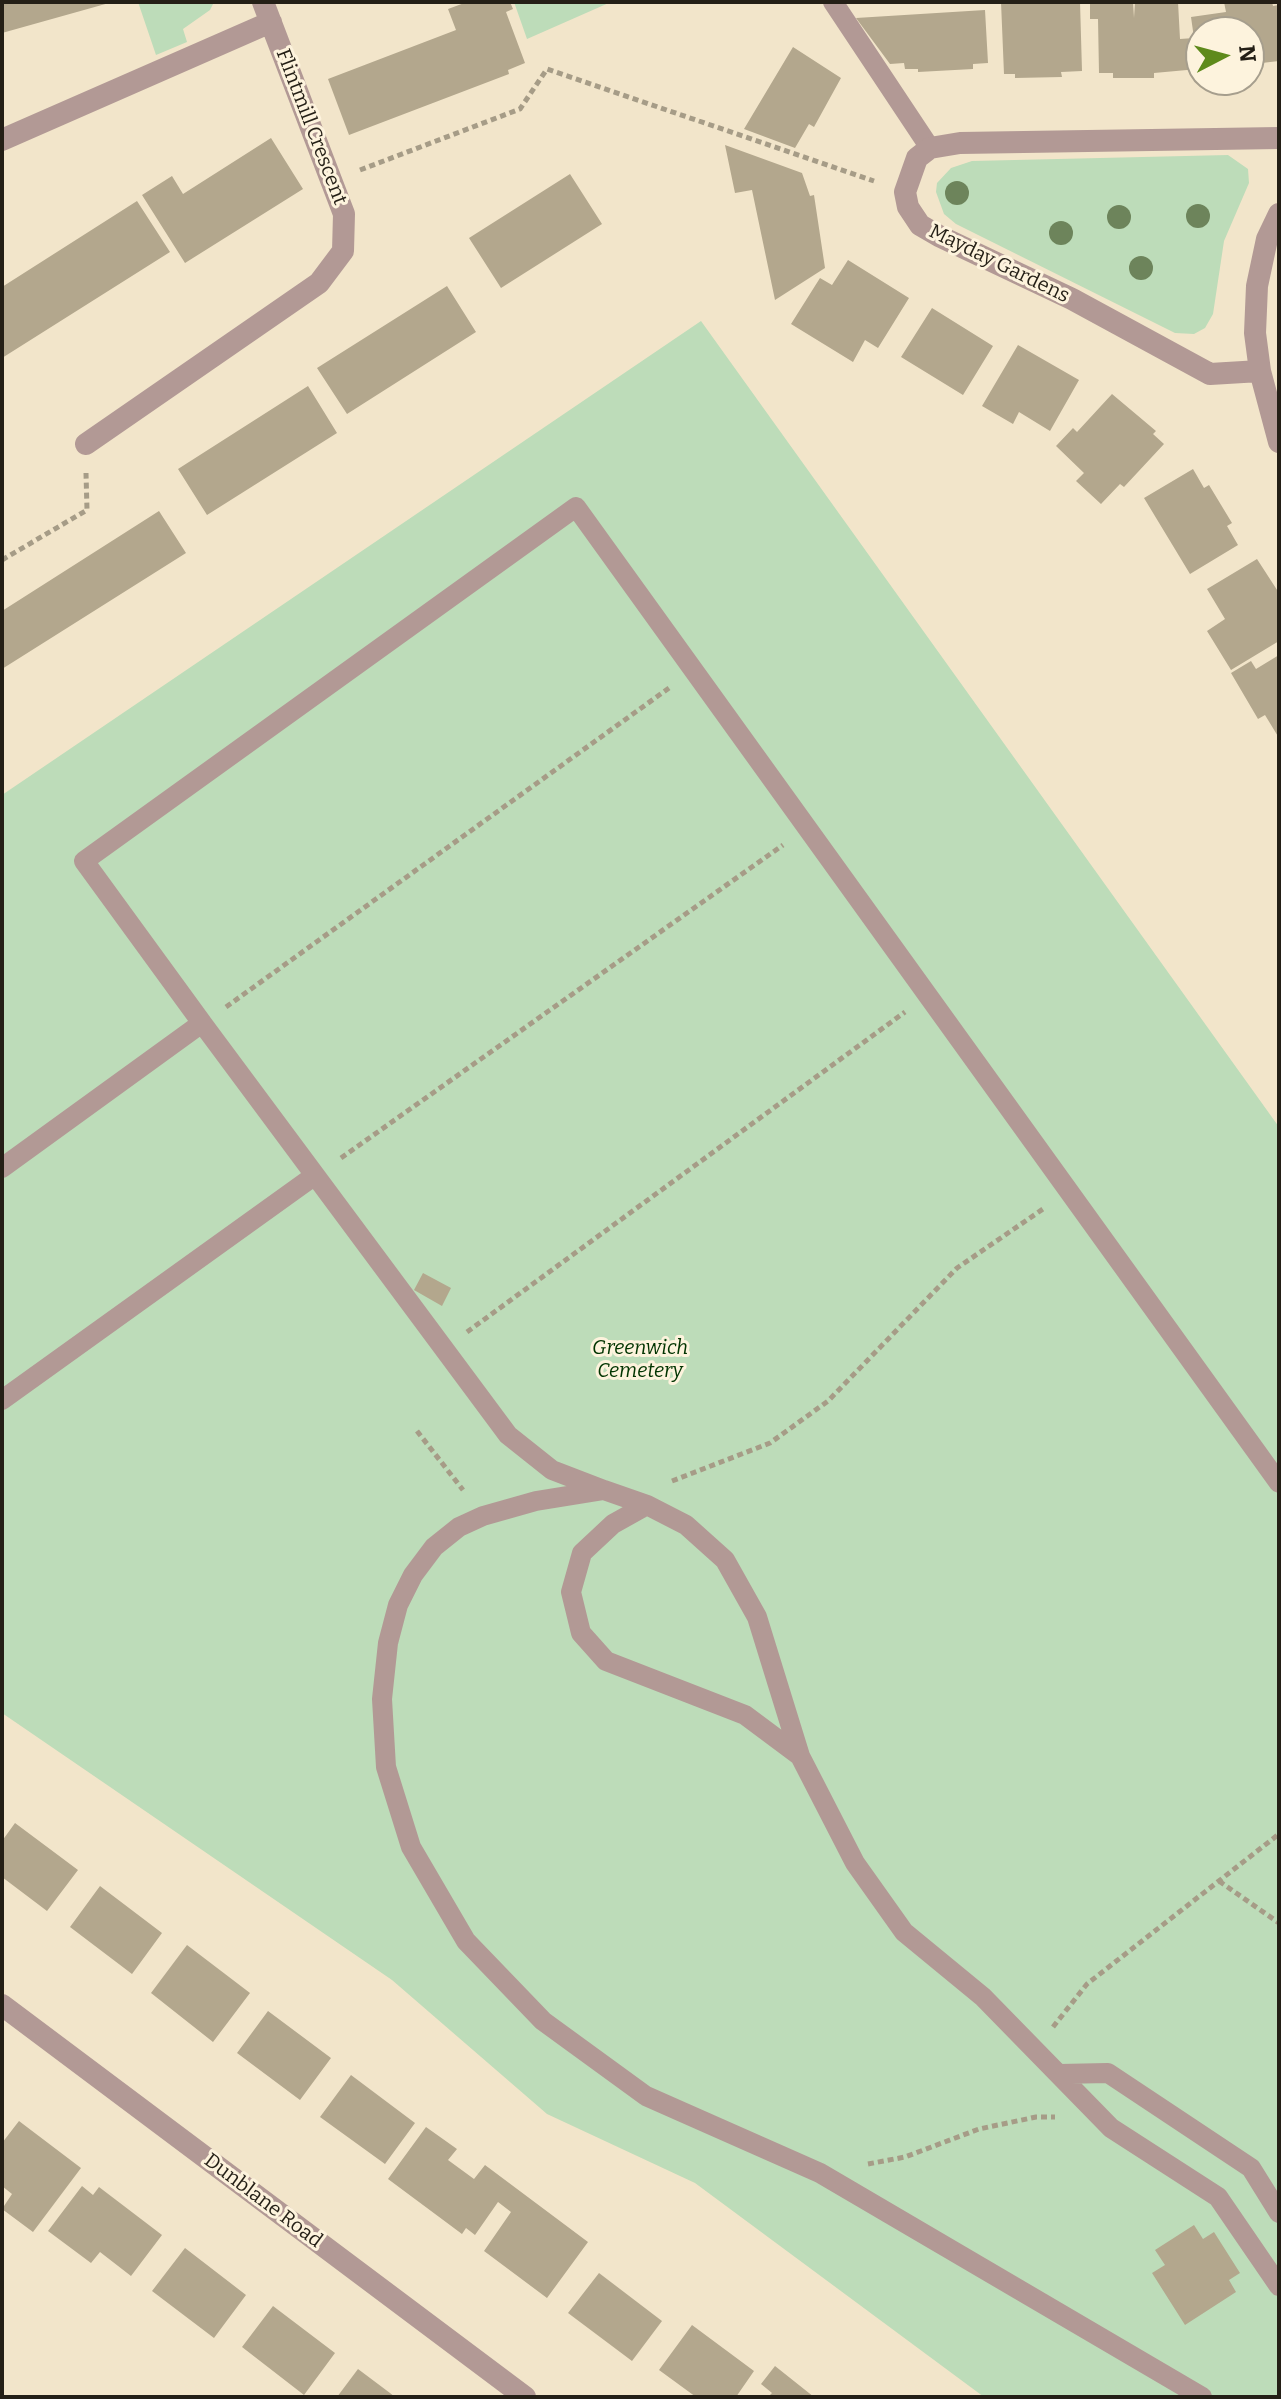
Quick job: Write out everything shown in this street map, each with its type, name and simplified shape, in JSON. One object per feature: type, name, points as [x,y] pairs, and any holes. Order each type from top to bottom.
[{"type":"street","name":"Flintmill Crescent","points":[[2,140],[267,12],[344,214],[343,251],[319,283],[86,444]]},
{"type":"street","points":[[905,192],[917,158],[930,148],[960,143],[1279,138]]},
{"type":"street","name":"Mayday Gardens","points":[[905,192],[908,207],[920,225],[1072,299],[1210,374],[1260,371]]},
{"type":"street","points":[[1279,214],[1267,239],[1257,286],[1255,333],[1260,371],[1279,442]]},
{"type":"street","name":"Dunblane Road","points":[[2,2005],[525,2397]]},
{"type":"lane","points":[[833,2],[930,148]]},
{"type":"lane","points":[[1279,1483],[576,507],[84,861],[508,1435],[552,1470],[647,1505],[686,1525],[725,1560],[757,1617],[800,1756],[855,1863],[904,1932],[983,1997],[1111,2128],[1218,2197],[1279,2286]]},
{"type":"lane","points":[[2,1168],[202,1023]]},
{"type":"lane","points":[[2,1400],[314,1176]]},
{"type":"lane","points":[[604,1490],[536,1501],[483,1516],[459,1527],[434,1547],[413,1575],[398,1605],[388,1643],[382,1699],[386,1767],[411,1847],[466,1941],[543,2021],[646,2096],[820,2173],[1202,2397]]},
{"type":"lane","points":[[647,1505],[613,1524],[582,1553],[571,1592],[581,1633],[606,1661],[745,1715],[800,1756]]},
{"type":"lane","points":[[1059,2074],[1108,2073],[1251,2168],[1279,2213]]},
{"type":"path","points":[[333,180],[520,109],[547,69],[905,192]]},
{"type":"path","points":[[2,560],[87,510],[86,444]]},
{"type":"path","points":[[202,1023],[694,671]]},
{"type":"path","points":[[314,1176],[807,828]]},
{"type":"path","points":[[444,1349],[928,995]]},
{"type":"path","points":[[626,1499],[770,1443],[828,1401],[957,1268],[1068,1191]]},
{"type":"path","points":[[417,1431],[483,1516]]},
{"type":"path","points":[[1035,2049],[1087,1984],[1279,1834]]},
{"type":"path","points":[[1219,1881],[1279,1923]]},
{"type":"path","points":[[820,2173],[905,2157],[979,2129],[1036,2117],[1101,2117]]},
{"type":"green space","points":[[138,2],[214,2],[210,10],[183,29],[187,42],[156,55]]},
{"type":"green space","points":[[514,2],[611,2],[527,39]]},
{"type":"green space","points":[[1228,155],[1248,169],[1249,183],[1224,241],[1213,314],[1205,328],[1194,334],[1175,333],[956,224],[944,214],[936,192],[937,183],[951,168],[972,161]]},
{"type":"green space","name":"Greenwich Cemetery","points":[[701,321],[1279,1127],[1279,2397],[984,2397],[695,2183],[547,2114],[392,1980],[2,1713],[2,795]]},
{"type":"building","points":[[2,2],[109,2],[109,3],[2,33]]},
{"type":"building","points":[[467,2],[510,2],[513,9],[506,12],[525,63],[508,70],[509,74],[349,135],[328,79],[456,30],[448,9]]},
{"type":"building","points":[[1001,2],[1080,2],[1082,71],[1061,72],[1062,77],[1015,78],[1015,74],[1004,74]]},
{"type":"building","points":[[1090,2],[1133,2],[1134,18],[1135,2],[1178,2],[1180,39],[1185,39],[1185,70],[1154,73],[1154,78],[1113,78],[1113,73],[1099,73],[1098,19],[1090,19]]},
{"type":"building","points":[[1224,2],[1272,2],[1273,6],[1279,5],[1279,61],[1265,63],[1265,16],[1198,16],[1226,12]]},
{"type":"building","points":[[985,10],[988,63],[973,64],[973,69],[918,72],[918,69],[905,69],[904,63],[890,64],[856,18]]},
{"type":"building","points":[[793,47],[841,78],[814,127],[809,124],[795,148],[744,129]]},
{"type":"building","points":[[271,138],[303,189],[185,263],[142,195],[172,176],[183,194]]},
{"type":"building","points":[[725,145],[802,173],[810,196],[814,195],[825,268],[775,300],[752,190],[735,193]]},
{"type":"building","points":[[570,174],[602,224],[501,288],[469,238]]},
{"type":"building","points":[[137,201],[170,252],[2,358],[2,287]]},
{"type":"building","points":[[848,260],[909,298],[878,348],[865,340],[853,362],[791,324],[820,278],[832,285]]},
{"type":"building","points":[[447,286],[476,332],[347,414],[317,368]]},
{"type":"building","points":[[932,308],[993,346],[963,395],[901,357]]},
{"type":"building","points":[[1018,345],[1079,380],[1050,431],[1019,412],[1013,424],[982,406]]},
{"type":"building","points":[[308,386],[337,433],[207,515],[178,469]]},
{"type":"building","points":[[1112,394],[1156,431],[1153,434],[1164,444],[1124,487],[1120,484],[1101,504],[1076,481],[1084,473],[1056,446],[1073,428],[1077,432]]},
{"type":"building","points":[[1193,469],[1204,488],[1209,485],[1232,523],[1227,526],[1238,545],[1190,574],[1144,498]]},
{"type":"building","points":[[159,511],[186,553],[2,669],[2,611]]},
{"type":"building","points":[[1257,559],[1279,593],[1279,641],[1231,670],[1207,631],[1225,619],[1207,589]]},
{"type":"building","points":[[1279,655],[1279,738],[1265,715],[1258,719],[1231,673],[1251,661],[1256,669]]},
{"type":"building","points":[[423,1273],[451,1288],[442,1306],[414,1290]]},
{"type":"building","points":[[15,1823],[78,1870],[47,1911],[2,1877],[2,1841]]},
{"type":"building","points":[[100,1886],[162,1933],[132,1974],[70,1927]]},
{"type":"building","points":[[187,1945],[250,1993],[213,2042],[151,1993]]},
{"type":"building","points":[[268,2011],[331,2058],[300,2100],[237,2053]]},
{"type":"building","points":[[351,2075],[415,2123],[385,2164],[320,2117]]},
{"type":"building","points":[[19,2121],[81,2168],[33,2232],[2,2209],[12,2194],[2,2186],[2,2143]]},
{"type":"building","points":[[426,2127],[457,2149],[448,2160],[474,2179],[485,2165],[588,2242],[547,2298],[484,2251],[511,2212],[498,2202],[475,2235],[466,2228],[462,2234],[388,2179]]},
{"type":"building","points":[[82,2186],[93,2195],[99,2187],[162,2235],[131,2276],[100,2252],[91,2263],[48,2231]]},
{"type":"building","points":[[1194,2225],[1203,2239],[1214,2232],[1240,2273],[1229,2280],[1236,2292],[1185,2325],[1152,2273],[1165,2265],[1155,2250]]},
{"type":"building","points":[[185,2248],[246,2295],[214,2338],[152,2291]]},
{"type":"building","points":[[599,2273],[662,2321],[632,2361],[568,2313]]},
{"type":"building","points":[[273,2306],[335,2353],[304,2395],[242,2347]]},
{"type":"building","points":[[692,2325],[754,2371],[736,2397],[696,2397],[659,2370]]},
{"type":"building","points":[[775,2366],[814,2397],[768,2397],[772,2393],[761,2384]]},
{"type":"building","points":[[358,2369],[390,2393],[395,2397],[337,2397]]}]
